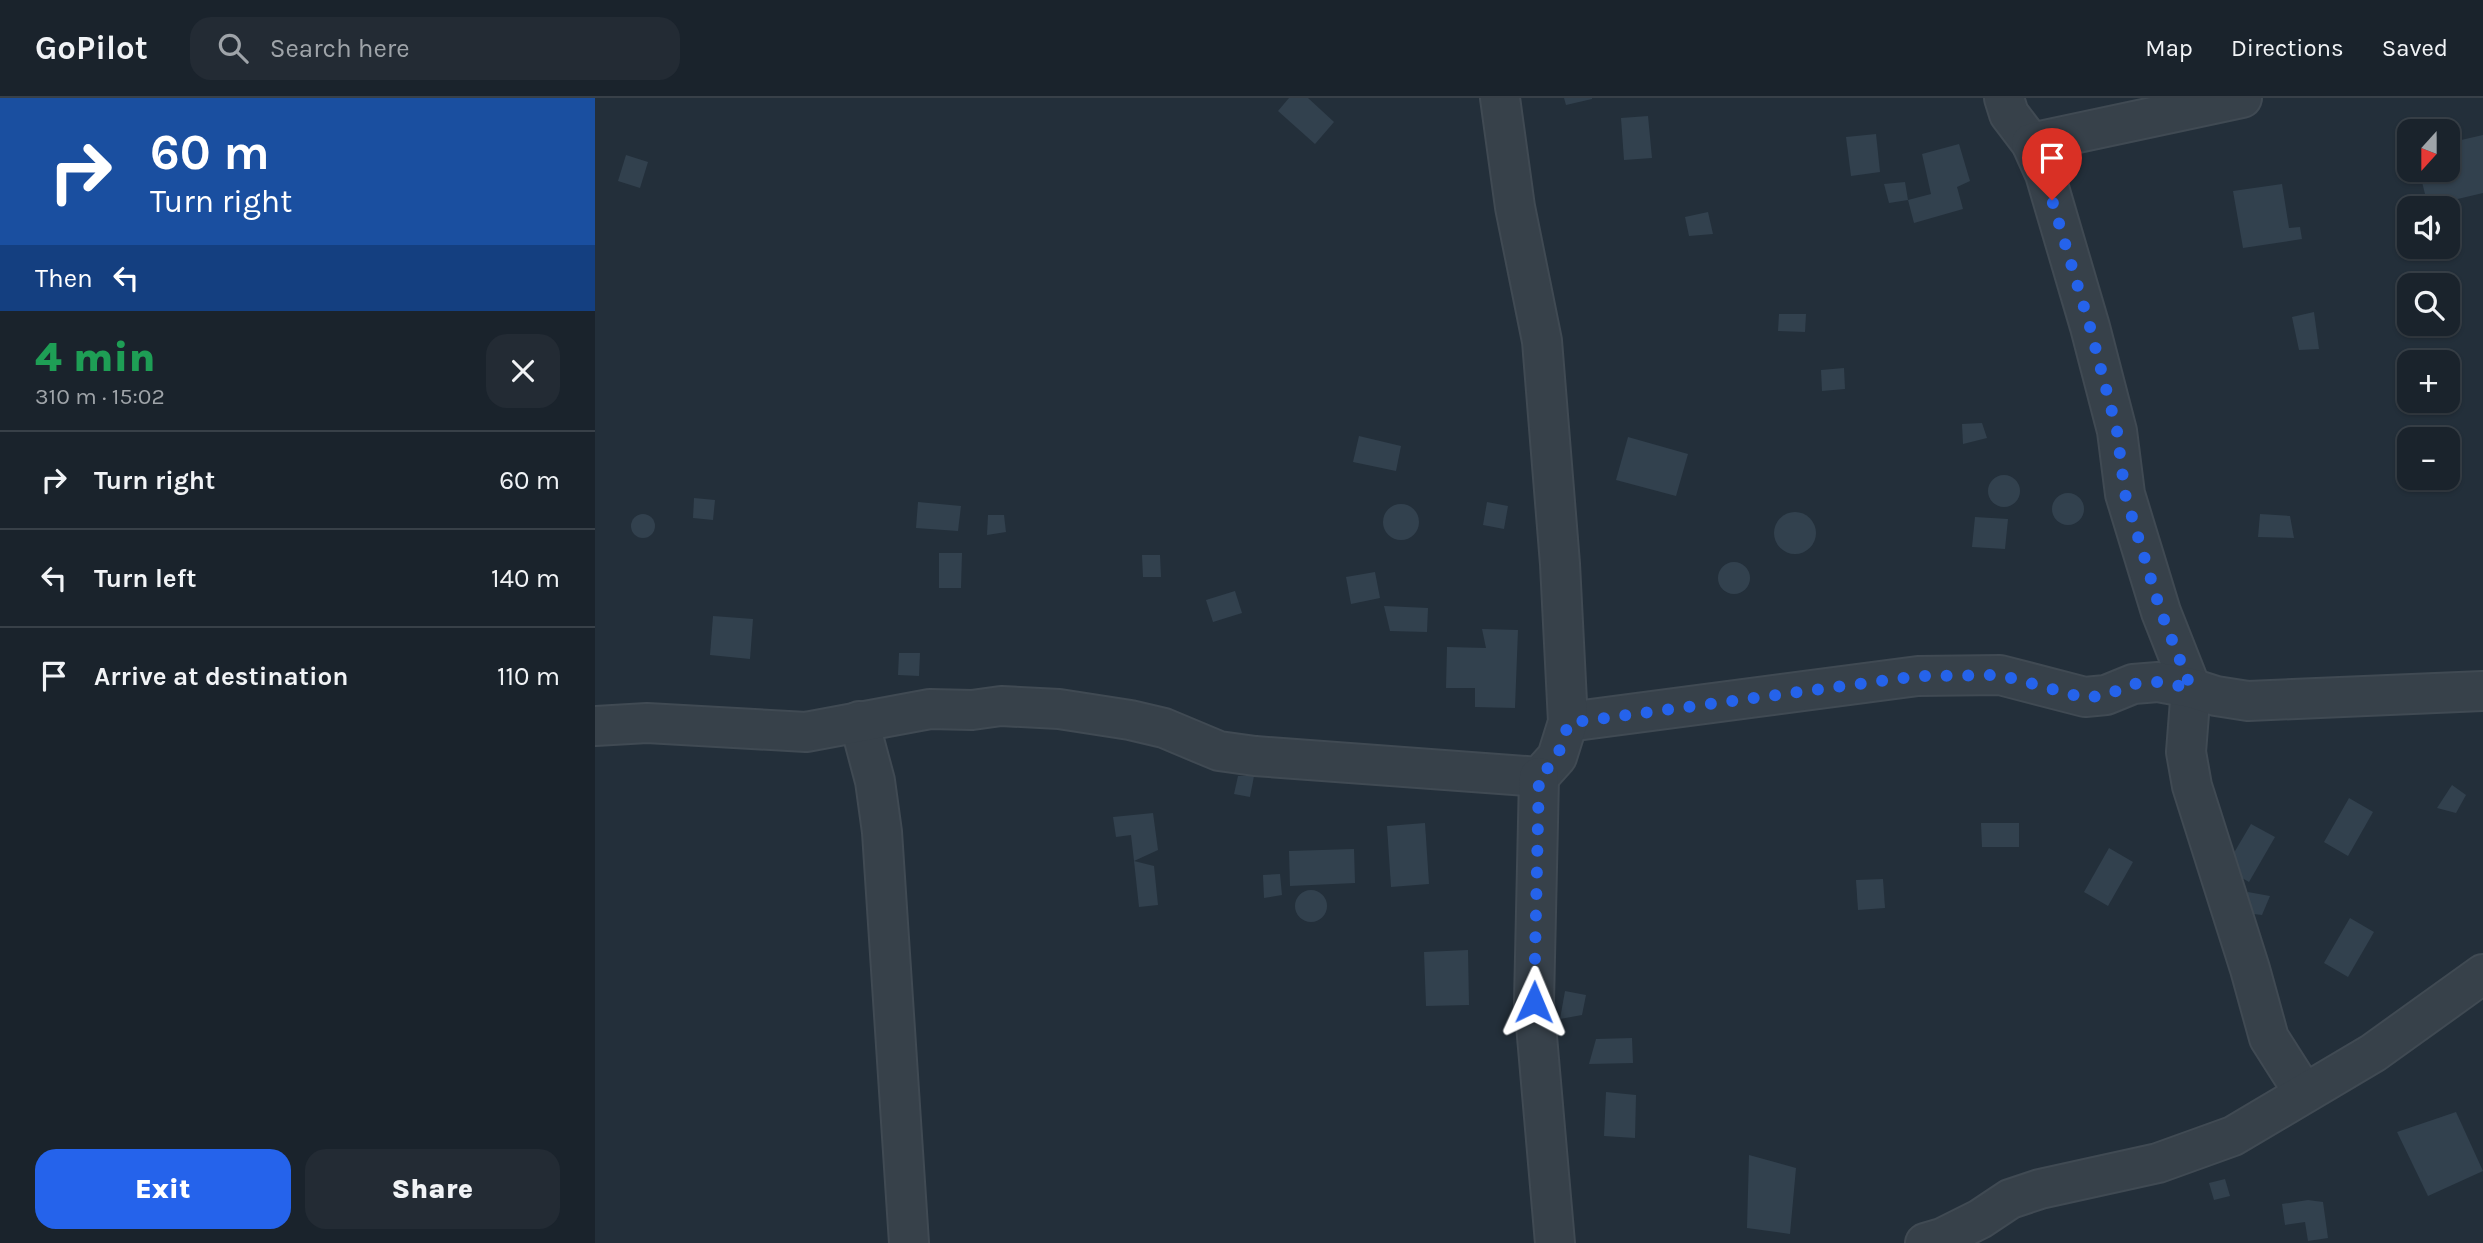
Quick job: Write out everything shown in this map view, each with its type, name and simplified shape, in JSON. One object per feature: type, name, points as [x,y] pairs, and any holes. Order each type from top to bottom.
[{"type":"street","points":[[595,726],[647,723],[806,732],[930,709],[972,710],[1002,706],[1059,709],[1164,728],[1219,751],[1243,755],[1539,776],[1557,757],[1568,723],[1560,564],[1542,341],[1515,207],[1500,98]]},
{"type":"street","points":[[2004,98],[2009,114],[2031,143],[2045,174],[2117,431],[2125,494],[2161,612],[2191,688],[2186,752],[2192,786],[2269,1038],[2304,1093]]},
{"type":"street","points":[[2031,143],[2242,98]]},
{"type":"street","points":[[1568,723],[1918,676],[2000,675],[2085,698],[2106,695],[2133,684],[2158,682],[2248,701],[2483,691]]},
{"type":"street","points":[[859,721],[875,781],[882,832],[909,1243]]},
{"type":"street","points":[[1539,776],[1534,1002],[1555,1243]]},
{"type":"street","points":[[1924,1243],[1942,1238],[1980,1219],[2010,1199],[2040,1188],[2158,1163],[2233,1136],[2373,1053],[2483,974]]},
{"type":"building","points":[[1289,98],[1308,98],[1334,122],[1315,144],[1278,111]]},
{"type":"building","points":[[1564,98],[1592,98],[1592,99],[1566,105]]},
{"type":"building","points":[[1648,116],[1652,158],[1624,160],[1621,118]]},
{"type":"building","points":[[1876,134],[1880,172],[1851,176],[1846,137]]},
{"type":"building","points":[[2483,135],[2483,193],[2460,198],[2460,196],[2426,196],[2422,182],[2461,182],[2461,140]]},
{"type":"building","points":[[1959,144],[1970,181],[1957,187],[1963,209],[1914,223],[1908,200],[1931,194],[1922,154]]},
{"type":"building","points":[[626,155],[648,162],[640,188],[618,181]]},
{"type":"building","points":[[1905,182],[1908,200],[1889,203],[1884,184]]},
{"type":"building","points":[[2282,184],[2289,228],[2300,227],[2302,239],[2243,248],[2233,191]]},
{"type":"building","points":[[1708,212],[1713,234],[1689,236],[1685,217]]},
{"type":"building","points":[[2314,312],[2319,349],[2299,350],[2292,317]]},
{"type":"building","points":[[1779,314],[1806,314],[1805,332],[1778,331]]},
{"type":"building","points":[[1844,368],[1845,389],[1822,391],[1821,370]]},
{"type":"building","points":[[1982,423],[1987,438],[1963,444],[1962,424]]},
{"type":"building","points":[[1359,436],[1401,446],[1396,471],[1353,462]]},
{"type":"building","points":[[1628,437],[1688,454],[1676,496],[1616,480]]},
{"type":"building","points":[[2004,475],[2015,480],[2020,491],[2015,502],[2004,507],[1993,502],[1988,491],[1993,480]]},
{"type":"building","points":[[2068,493],[2079,498],[2084,509],[2079,520],[2068,525],[2057,520],[2052,509],[2057,498]]},
{"type":"building","points":[[694,498],[715,500],[713,520],[693,518]]},
{"type":"building","points":[[918,502],[961,506],[958,531],[916,528]]},
{"type":"building","points":[[1487,502],[1508,506],[1504,529],[1483,525]]},
{"type":"building","points":[[1401,504],[1414,509],[1419,522],[1414,535],[1401,540],[1388,535],[1383,522],[1388,509]]},
{"type":"building","points":[[1795,512],[1810,518],[1816,533],[1810,548],[1795,554],[1780,548],[1774,533],[1780,518]]},
{"type":"building","points":[[643,514],[652,517],[655,526],[652,535],[643,538],[634,535],[631,526],[634,517]]},
{"type":"building","points":[[2260,514],[2290,516],[2294,538],[2258,537]]},
{"type":"building","points":[[988,515],[1004,515],[1006,532],[987,535]]},
{"type":"building","points":[[1975,517],[2008,519],[2005,549],[1972,547]]},
{"type":"building","points":[[939,553],[962,553],[961,588],[939,588]]},
{"type":"building","points":[[1142,555],[1160,555],[1161,577],[1143,577]]},
{"type":"building","points":[[1734,562],[1746,566],[1750,578],[1746,590],[1734,594],[1722,590],[1718,578],[1722,566]]},
{"type":"building","points":[[1375,572],[1380,598],[1351,604],[1346,577]]},
{"type":"building","points":[[1235,591],[1242,613],[1213,622],[1206,600]]},
{"type":"building","points":[[1384,606],[1428,608],[1427,632],[1390,631]]},
{"type":"building","points":[[713,616],[753,619],[750,659],[710,655]]},
{"type":"building","points":[[1482,629],[1518,630],[1515,708],[1475,707],[1475,688],[1446,688],[1447,647],[1486,648]]},
{"type":"building","points":[[899,653],[920,653],[919,676],[898,675]]},
{"type":"building","points":[[1238,776],[1254,776],[1250,797],[1234,794]]},
{"type":"building","points":[[2452,785],[2466,795],[2456,813],[2437,808]]},
{"type":"building","points":[[2349,798],[2373,812],[2348,856],[2324,842]]},
{"type":"building","points":[[1153,813],[1158,850],[1134,861],[1131,835],[1116,837],[1113,817]]},
{"type":"building","points":[[1425,823],[1429,884],[1391,887],[1387,826]]},
{"type":"building","points":[[1981,823],[2019,823],[2019,847],[1982,847]]},
{"type":"building","points":[[2251,824],[2275,837],[2249,882],[2225,868]]},
{"type":"building","points":[[2109,848],[2133,862],[2108,906],[2084,892]]},
{"type":"building","points":[[1354,849],[1355,883],[1290,886],[1289,851]]},
{"type":"building","points":[[1134,861],[1154,866],[1158,905],[1139,907]]},
{"type":"building","points":[[1280,874],[1282,895],[1264,898],[1263,875]]},
{"type":"building","points":[[1883,879],[1885,908],[1858,910],[1856,880]]},
{"type":"building","points":[[1311,890],[1322,895],[1327,906],[1322,917],[1311,922],[1300,917],[1295,906],[1300,895]]},
{"type":"building","points":[[2248,892],[2270,896],[2262,915],[2245,913]]},
{"type":"building","points":[[2350,918],[2374,932],[2348,977],[2324,963]]},
{"type":"building","points":[[1468,950],[1469,1005],[1426,1006],[1424,952]]},
{"type":"building","points":[[1565,991],[1586,995],[1582,1015],[1560,1019]]},
{"type":"building","points":[[1632,1038],[1633,1063],[1589,1064],[1596,1039]]},
{"type":"building","points":[[1606,1092],[1636,1095],[1635,1138],[1604,1136]]},
{"type":"building","points":[[2456,1112],[2483,1171],[2428,1196],[2397,1132]]},
{"type":"building","points":[[1749,1155],[1796,1168],[1790,1234],[1747,1228]]},
{"type":"building","points":[[2225,1179],[2230,1196],[2214,1200],[2209,1183]]},
{"type":"building","points":[[2308,1200],[2323,1202],[2328,1238],[2308,1241],[2305,1222],[2285,1225],[2282,1204]]},
{"type":"route","points":[[1534,1002],[1539,776],[1557,757],[1568,723],[1918,676],[2000,675],[2085,698],[2106,695],[2133,684],[2158,682],[2191,688],[2161,612],[2125,494],[2117,431],[2090,327],[2052,200]]}]
